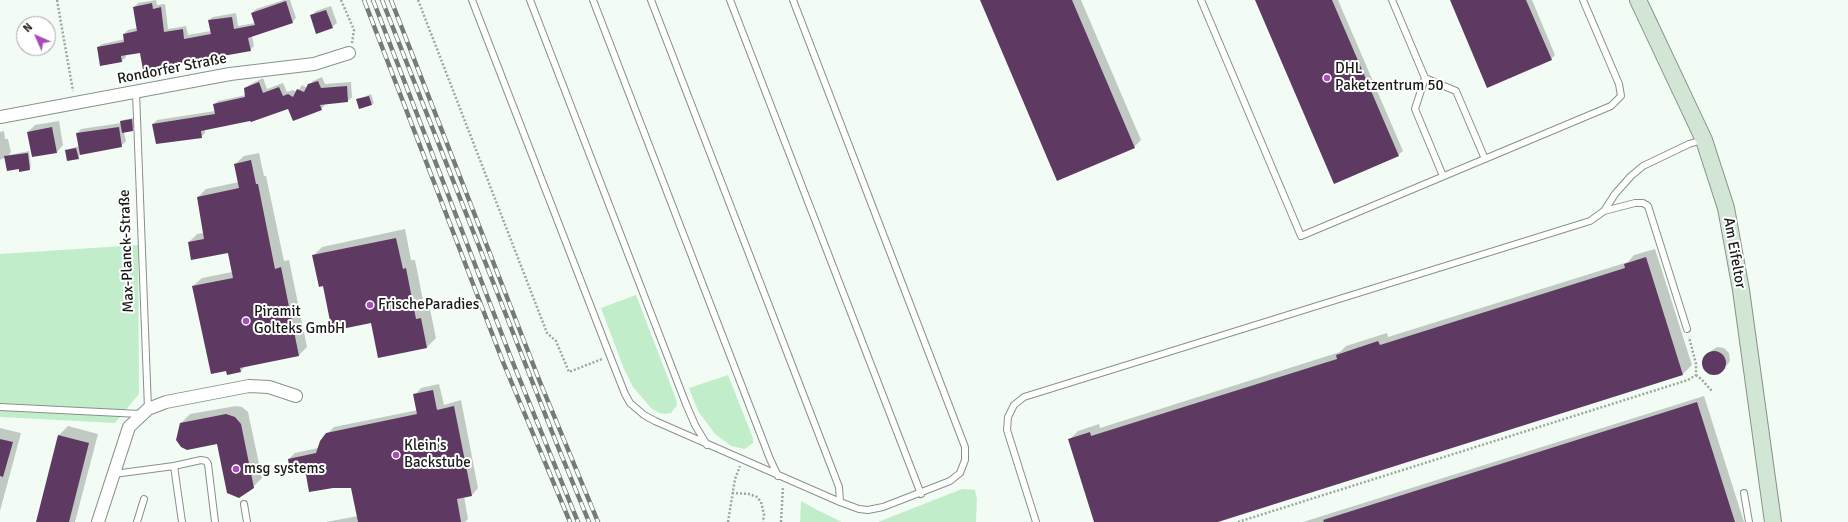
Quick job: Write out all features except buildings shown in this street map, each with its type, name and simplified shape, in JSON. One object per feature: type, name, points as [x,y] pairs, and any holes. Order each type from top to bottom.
[{"type":"main road","name":"Am Eifeltor","points":[[1638,0],[1704,140],[1726,208],[1740,282],[1773,522]]},
{"type":"street","name":"Rondorfer Straße","points":[[0,117],[230,74],[314,64],[349,53]]},
{"type":"street","points":[[98,522],[112,474],[129,427],[144,412],[166,402],[249,386],[269,387],[296,396]]},
{"type":"lane","points":[[472,0],[625,394],[635,408],[644,416],[707,445],[840,502],[859,509],[868,510],[883,507],[920,494],[950,481],[960,472],[965,460],[964,447],[792,0]]},
{"type":"lane","points":[[530,0],[686,404],[695,425],[707,445]]},
{"type":"lane","points":[[592,0],[770,459],[781,477]]},
{"type":"lane","points":[[652,0],[839,487],[840,502]]},
{"type":"lane","points":[[730,0],[920,494]]},
{"type":"lane","points":[[1201,0],[1300,236],[1611,106],[1621,96],[1620,84],[1583,0]]},
{"type":"lane","points":[[1392,0],[1425,78],[1415,109],[1443,176]]},
{"type":"lane","points":[[1425,78],[1456,91],[1484,159]]},
{"type":"lane","name":"Max-Planck-Straße","points":[[136,92],[144,412]]},
{"type":"lane","points":[[1604,211],[1615,194],[1643,166],[1689,144],[1704,140]]},
{"type":"lane","points":[[1036,522],[1007,430],[1008,417],[1014,405],[1024,397],[1590,221],[1604,211],[1635,203],[1643,203],[1648,206],[1687,329]]},
{"type":"lane","points":[[0,406],[144,412]]},
{"type":"lane","points":[[112,474],[174,466],[201,460],[206,461],[208,464],[215,522]]},
{"type":"lane","points":[[174,466],[182,522]]},
{"type":"lane","points":[[1744,494],[1749,522]]},
{"type":"lane","points":[[137,522],[144,499]]},
{"type":"lane","points":[[244,504],[247,522]]},
{"type":"path","points":[[57,0],[75,103]]},
{"type":"path","points":[[341,0],[354,30],[349,53]]},
{"type":"path","points":[[418,0],[547,333],[556,341],[569,372],[610,356]]},
{"type":"path","points":[[1687,329],[1696,364],[1696,376]]},
{"type":"path","points":[[1696,376],[1701,379],[1712,391]]},
{"type":"path","points":[[1238,522],[1485,445],[1688,380],[1696,376]]},
{"type":"path","points":[[728,522],[735,479],[742,460]]},
{"type":"path","points":[[781,477],[781,522]]},
{"type":"path","points":[[732,493],[749,494],[757,497],[761,502],[764,514],[763,522]]},
{"type":"green space","points":[[138,245],[139,394],[115,423],[0,417],[0,254]]},
{"type":"green space","points":[[636,295],[676,399],[677,405],[671,413],[659,413],[651,408],[633,387],[624,369],[601,308]]},
{"type":"green space","points":[[728,375],[753,438],[753,443],[745,449],[731,446],[715,434],[698,411],[689,388]]},
{"type":"green space","points":[[962,489],[975,490],[977,499],[976,522],[878,522]]},
{"type":"green space","points":[[801,501],[815,509],[842,522],[800,522]]},
{"type":"railway","points":[[364,0],[503,362],[570,522]]},
{"type":"railway","points":[[373,0],[511,358],[578,522]]},
{"type":"railway","points":[[382,0],[589,522]]},
{"type":"railway","points":[[391,0],[540,382],[598,522]]},
{"type":"place","name":"DHL Paketzentrum 50","points":[[1327,78]]},
{"type":"place","name":"FrischeParadies","points":[[370,305]]},
{"type":"place","name":"Piramit Golteks GmbH","points":[[246,321]]},
{"type":"place","name":"Klein's Backstube","points":[[396,455]]},
{"type":"place","name":"msg systems","points":[[236,469]]}]
